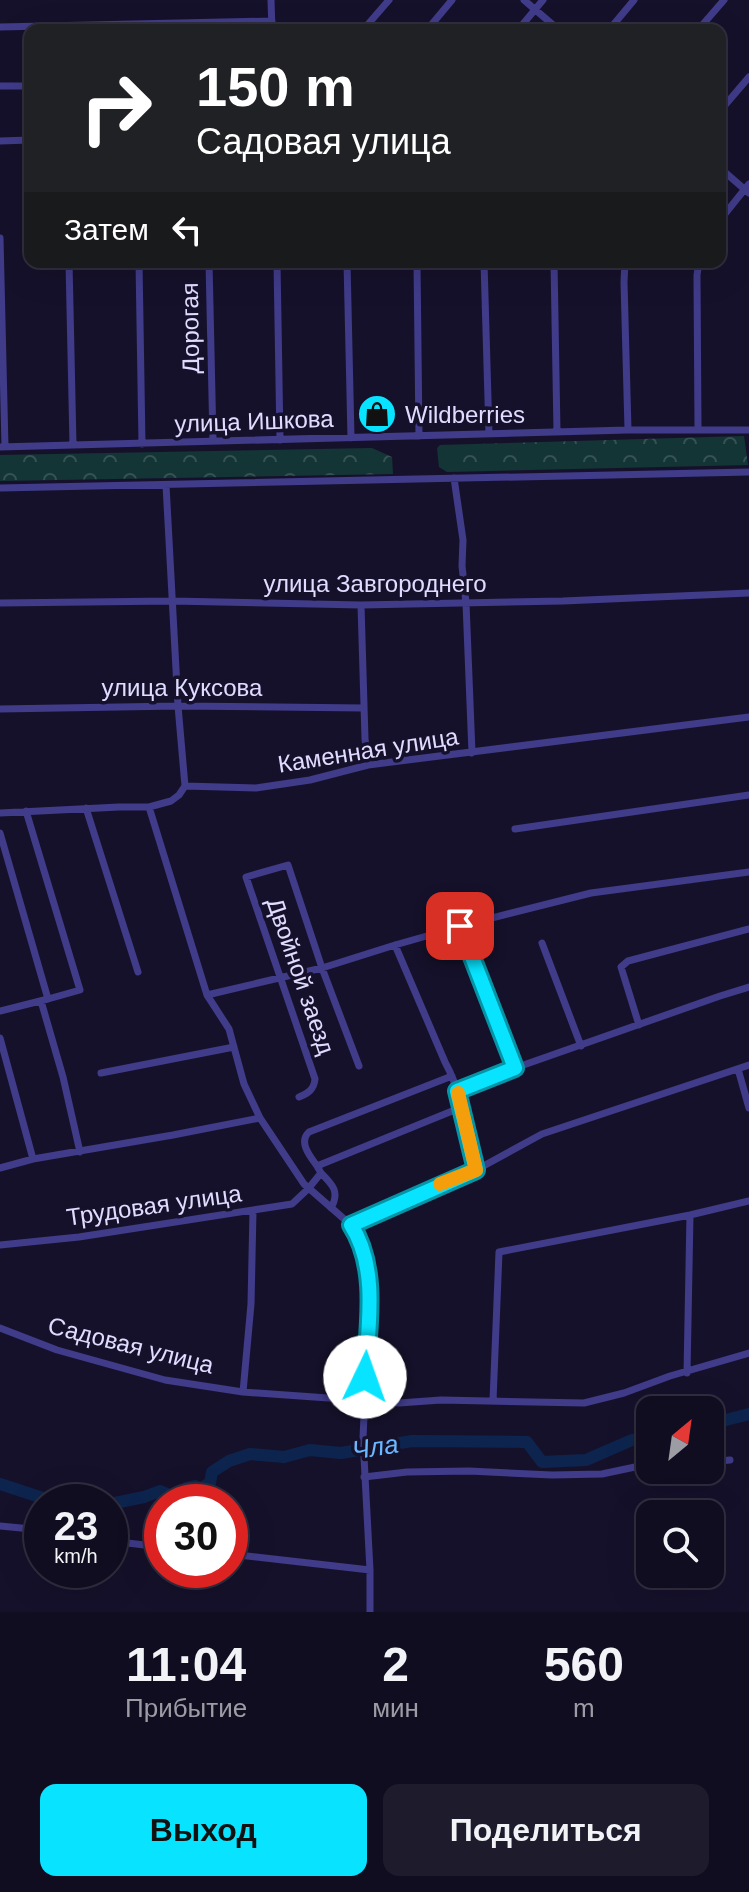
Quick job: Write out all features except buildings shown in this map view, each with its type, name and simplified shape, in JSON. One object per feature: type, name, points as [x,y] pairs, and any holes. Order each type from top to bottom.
[{"type":"street","points":[[271,0],[272,24]]},
{"type":"street","points":[[368,24],[389,0]]},
{"type":"street","points":[[432,24],[452,0]]},
{"type":"street","points":[[524,0],[552,24]]},
{"type":"street","points":[[523,24],[543,0]]},
{"type":"street","points":[[614,24],[634,0]]},
{"type":"street","points":[[703,24],[724,0]]},
{"type":"street","points":[[0,27],[24,27]]},
{"type":"street","points":[[726,104],[749,77]]},
{"type":"street","points":[[0,86],[24,86]]},
{"type":"street","points":[[0,141],[24,140]]},
{"type":"street","points":[[726,172],[748,189],[726,213]]},
{"type":"street","points":[[0,238],[3,447]]},
{"type":"street","points":[[69,268],[73,445]]},
{"type":"street","points":[[139,268],[142,444]]},
{"type":"street","name":"Дорогая","points":[[209,268],[213,441]]},
{"type":"street","points":[[277,268],[280,440]]},
{"type":"street","points":[[347,268],[351,438]]},
{"type":"street","points":[[417,268],[419,436]]},
{"type":"street","points":[[484,268],[489,434]]},
{"type":"street","points":[[554,268],[557,432]]},
{"type":"street","points":[[625,268],[628,430]]},
{"type":"street","points":[[698,268],[698,429]]},
{"type":"street","name":"улица Ишкова","points":[[3,447],[628,430],[749,430]]},
{"type":"street","points":[[0,488],[749,472]]},
{"type":"street","points":[[454,478],[463,540],[472,753]]},
{"type":"street","points":[[0,813],[149,807],[171,801],[185,786],[166,485]]},
{"type":"street","name":"улица Завгороднего","points":[[0,603],[172,601],[361,605],[749,593]]},
{"type":"street","points":[[361,605],[368,765]]},
{"type":"street","name":"улица Куксова","points":[[0,709],[178,706],[364,708]]},
{"type":"street","name":"Каменная улица","points":[[185,786],[256,788],[310,780],[368,765],[749,717]]},
{"type":"street","points":[[515,829],[749,795]]},
{"type":"street","points":[[149,807],[207,995],[229,1029],[244,1084],[260,1118],[308,1189],[351,1225],[366,1257],[369,1304],[363,1438],[370,1612]]},
{"type":"street","points":[[86,808],[138,972]]},
{"type":"street","points":[[0,1011],[80,990],[26,811]]},
{"type":"street","points":[[0,833],[45,1000],[80,1152]]},
{"type":"street","name":"Двойной заезд","points":[[299,1097],[310,1091],[315,1079],[246,877],[288,865],[359,1066]]},
{"type":"street","points":[[207,995],[322,968],[460,926],[591,893],[749,872]]},
{"type":"street","points":[[460,926],[515,1068]]},
{"type":"street","points":[[639,1025],[621,967],[628,961],[749,929]]},
{"type":"street","points":[[542,943],[581,1046]]},
{"type":"street","points":[[395,945],[452,1076],[476,1170]]},
{"type":"street","points":[[457,1091],[749,987]]},
{"type":"street","points":[[0,1038],[33,1159]]},
{"type":"street","points":[[101,1073],[234,1047]]},
{"type":"street","points":[[351,1225],[476,1170],[542,1134],[749,1065]]},
{"type":"street","points":[[738,1069],[749,1108]]},
{"type":"street","points":[[331,1208],[336,1191],[306,1149],[305,1135],[452,1076]]},
{"type":"street","points":[[308,1189],[319,1170],[462,1107]]},
{"type":"street","points":[[0,1168],[33,1159],[260,1118]]},
{"type":"street","name":"Трудовая улица","points":[[0,1245],[79,1237],[292,1204],[308,1189]]},
{"type":"street","points":[[493,1401],[499,1252],[749,1201]]},
{"type":"street","points":[[243,1392],[251,1304],[253,1211]]},
{"type":"street","points":[[687,1373],[690,1215]]},
{"type":"street","name":"Садовая улица","points":[[0,1328],[57,1350],[151,1376],[243,1392],[363,1402],[584,1403],[749,1353]]},
{"type":"street","points":[[724,1461],[730,1460]]},
{"type":"street","points":[[364,1477],[407,1472],[469,1471],[602,1474],[636,1467]]},
{"type":"street","points":[[0,1526],[24,1528]]},
{"type":"street","points":[[248,1556],[370,1570]]},
{"type":"green space","points":[[744,436],[748,465],[447,472],[439,467],[437,448],[440,445]]},
{"type":"green space","points":[[372,448],[392,457],[393,474],[0,481],[0,455]]},
{"type":"waterway","name":"Чла","points":[[724,1420],[749,1414]]},
{"type":"waterway","name":"Чла","points":[[128,1500],[160,1491],[179,1499],[186,1488],[195,1486],[200,1489],[210,1483],[212,1472],[229,1461],[250,1454],[284,1457],[310,1450],[341,1453],[412,1441],[527,1442],[542,1462],[586,1460],[636,1439]]},
{"type":"waterway","name":"Чла","points":[[0,1484],[24,1492]]},
{"type":"slow traffic","points":[[440,1184],[476,1170],[458,1093]]},
{"type":"place","name":"Wildberries","points":[[377,414]]},
{"type":"route","points":[[365,1377],[369,1304],[366,1257],[351,1225],[476,1170],[457,1091],[515,1068],[460,926]]}]
